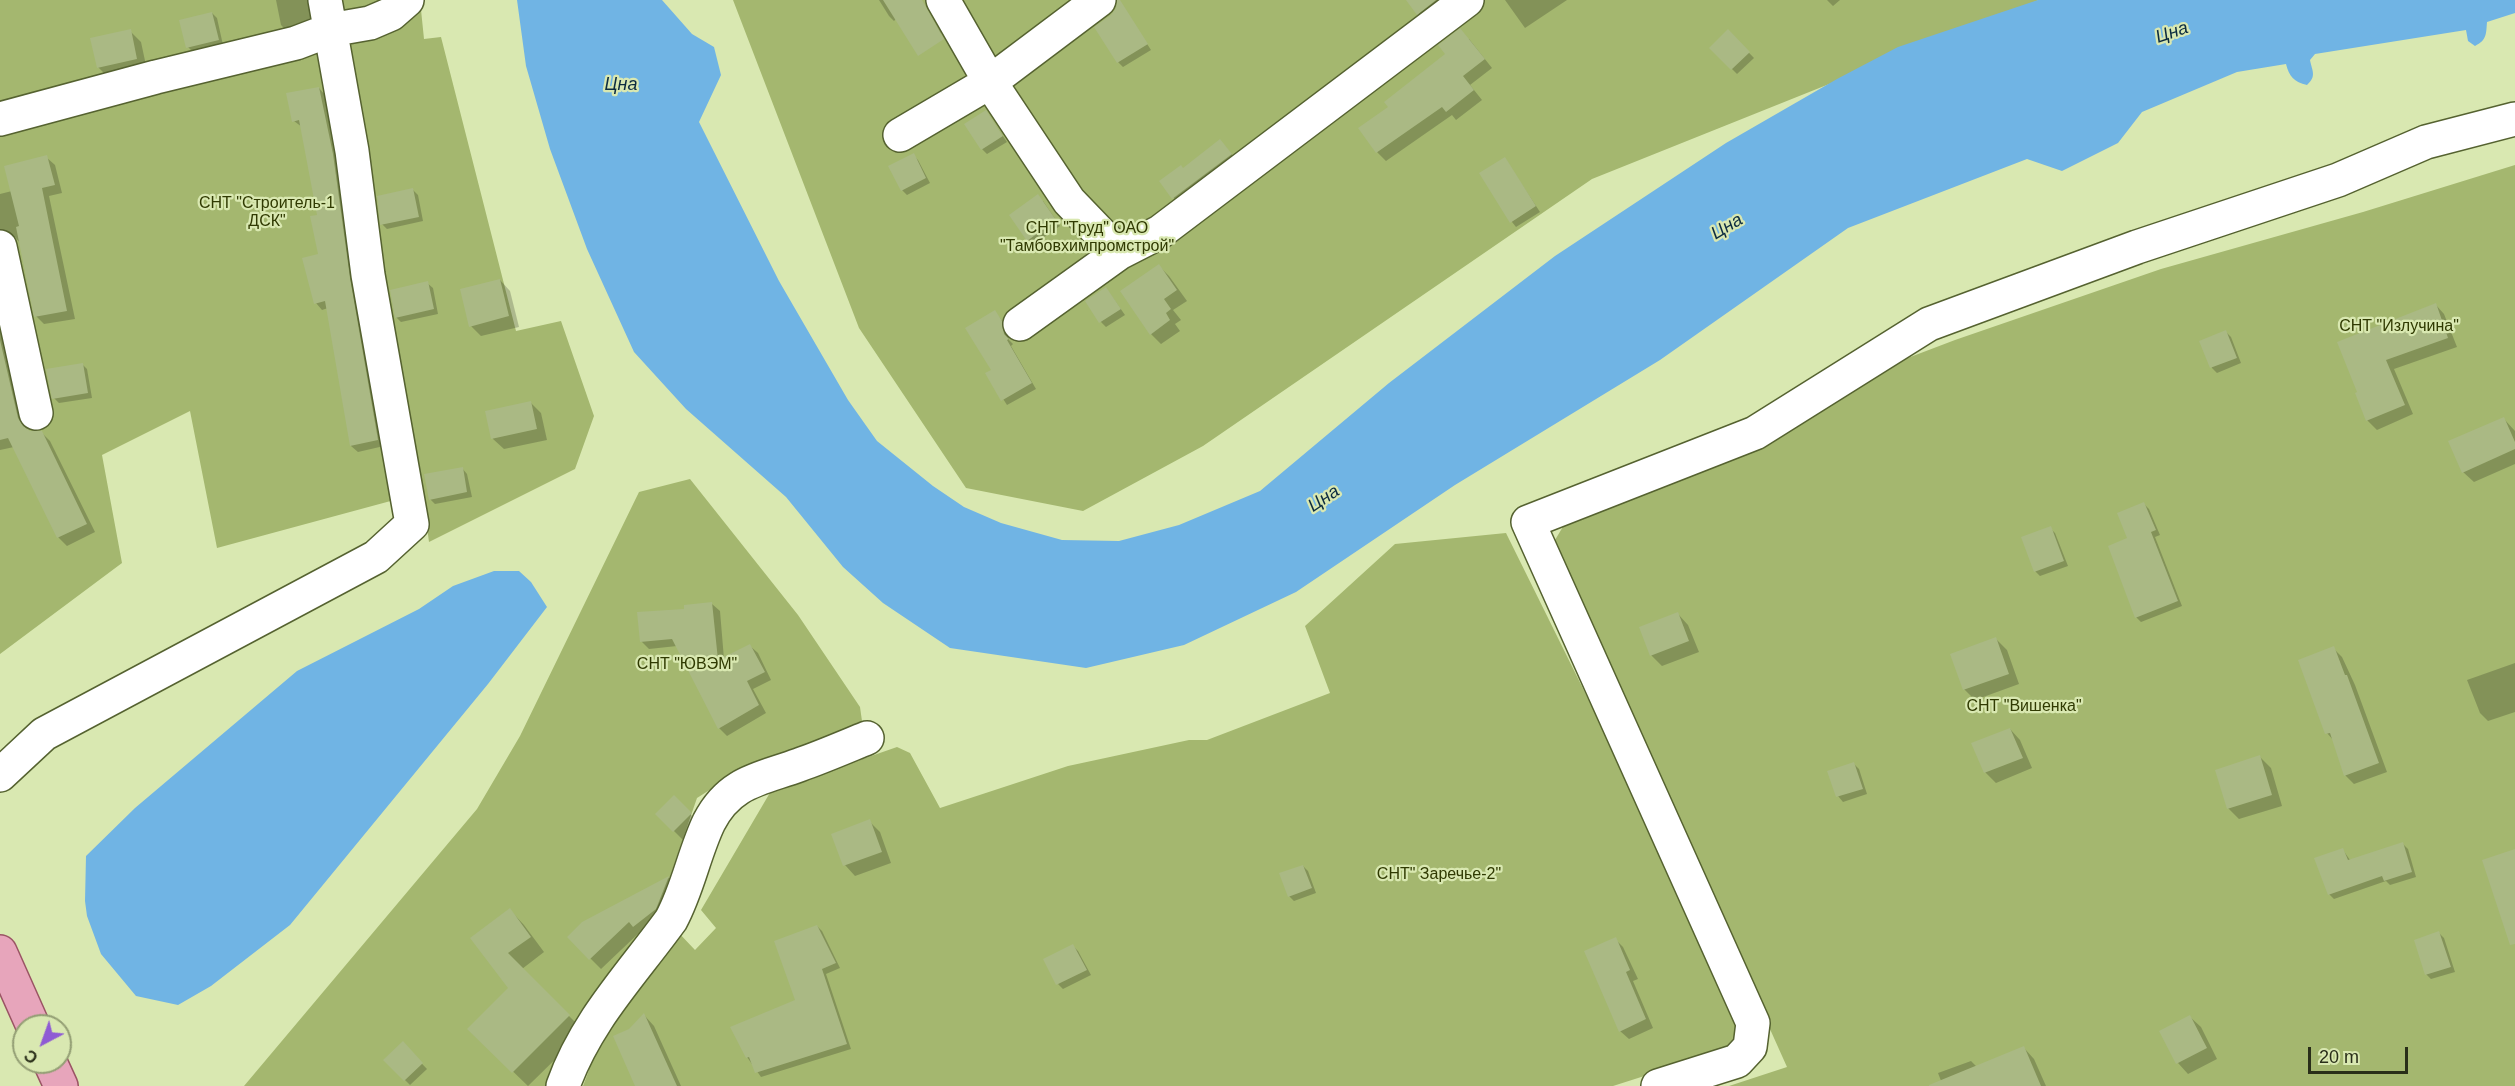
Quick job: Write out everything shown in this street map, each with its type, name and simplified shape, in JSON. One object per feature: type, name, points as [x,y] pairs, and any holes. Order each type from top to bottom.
[{"type":"main road","points":[[0,952],[28,1014]]},
{"type":"street","points":[[328,15],[370,23],[391,14],[407,0]]},
{"type":"street","points":[[943,0],[990,82],[1069,201],[1119,253]]},
{"type":"street","points":[[900,135],[990,82],[1099,0]]},
{"type":"street","points":[[1020,324],[1119,253],[1160,232],[1467,0]]},
{"type":"street","points":[[0,118],[156,76],[296,43],[328,15]]},
{"type":"street","points":[[0,775],[44,735],[376,557],[412,524],[368,275],[352,151],[328,15]]},
{"type":"street","points":[[1658,1086],[1737,1060],[1750,1047],[1753,1023],[1528,522],[1755,433],[1929,324],[2137,247],[2338,180],[2426,142],[2515,119]]},
{"type":"street","points":[[0,247],[36,413]]},
{"type":"street","points":[[563,1086],[577,1050],[591,1026],[671,920],[680,903],[709,822],[733,790],[758,778],[798,766],[867,738]]},
{"type":"green space","name":"СНТ \"Строитель-1 ДСК\"","points":[[0,0],[420,0],[424,39],[441,37],[516,331],[561,321],[594,416],[575,469],[429,542],[422,489],[398,499],[217,548],[190,411],[102,455],[122,563],[0,654]]},
{"type":"green space","name":"СНТ \"Труд\" ОАО \"Тамбовхимпромстрой\"","points":[[733,0],[2039,0],[1592,179],[1203,446],[1083,511],[966,488],[859,328]]},
{"type":"green space","name":"СНТ \"Вишенка\"","points":[[2515,165],[2515,1086],[1729,1086],[1787,1067],[1560,561],[1555,540],[1564,525],[1765,446],[1769,414],[1842,383],[1955,340],[2161,269],[2363,212]]},
{"type":"green space","name":"СНТ\" Заречье-2\"","points":[[690,479],[798,615],[860,707],[863,728],[747,766],[697,798],[658,911],[695,950],[716,928],[701,910],[771,791],[897,747],[910,753],[940,808],[1068,766],[1189,740],[1207,740],[1330,693],[1305,626],[1395,544],[1506,533],[1745,1016],[1732,1048],[1613,1086],[583,1086],[589,1070],[559,1050],[549,1086],[244,1086],[477,809],[520,736],[639,492]]},
{"type":"water","name":"Цна","points":[[517,0],[662,0],[692,34],[714,47],[721,75],[699,122],[779,281],[848,400],[877,441],[933,486],[964,507],[1001,523],[1062,540],[1119,541],[1179,525],[1260,491],[1389,383],[1555,256],[1726,143],[1898,47],[2038,0],[2515,0],[2515,13],[2487,22],[2484,39],[2475,46],[2468,41],[2466,30],[2315,54],[2310,60],[2313,76],[2307,85],[2293,78],[2286,64],[2237,72],[2142,112],[2118,143],[2062,171],[2027,159],[1848,228],[1660,360],[1455,485],[1296,592],[1184,645],[1086,668],[950,648],[883,603],[843,567],[786,497],[686,409],[634,352],[587,249],[550,149],[526,66]]},
{"type":"water","points":[[494,571],[519,571],[531,582],[547,607],[488,684],[290,925],[211,986],[178,1005],[136,996],[101,954],[87,916],[86,856],[135,808],[297,671],[419,609],[453,586]]},
{"type":"building","points":[[883,0],[922,0],[944,39],[918,56]]},
{"type":"building","points":[[1117,0],[1120,0],[1148,44],[1117,63],[1094,27],[1111,15],[1116,8]]},
{"type":"building","points":[[1406,0],[1436,0],[1417,15]]},
{"type":"building","points":[[212,12],[219,40],[186,48],[179,20]]},
{"type":"building","points":[[1460,28],[1485,59],[1463,76],[1474,90],[1446,112],[1442,107],[1376,153],[1358,128],[1388,107],[1384,102],[1445,54],[1438,45]]},
{"type":"building","points":[[131,29],[137,59],[97,68],[90,38]]},
{"type":"building","points":[[1728,29],[1750,52],[1731,70],[1709,48]]},
{"type":"building","points":[[319,87],[333,154],[350,278],[378,440],[350,446],[325,301],[314,304],[302,258],[318,254],[310,216],[317,215],[299,120],[292,122],[286,93]]},
{"type":"building","points":[[986,110],[1003,136],[981,150],[964,124]]},
{"type":"building","points":[[1220,139],[1232,154],[1172,199],[1159,181],[1181,165],[1183,168]]},
{"type":"building","points":[[914,153],[926,178],[901,191],[888,166]]},
{"type":"building","points":[[47,155],[55,185],[42,188],[67,311],[34,317],[16,227],[19,226],[4,166]]},
{"type":"building","points":[[1505,157],[1536,206],[1510,223],[1479,173]]},
{"type":"building","points":[[413,188],[419,217],[380,225],[377,196]]},
{"type":"building","points":[[1038,194],[1056,220],[1027,241],[1009,215]]},
{"type":"building","points":[[1159,264],[1177,290],[1164,299],[1171,309],[1166,313],[1170,320],[1150,335],[1120,291]]},
{"type":"building","points":[[500,279],[509,316],[469,327],[460,289]]},
{"type":"building","points":[[428,281],[434,309],[395,318],[390,290]]},
{"type":"building","points":[[1106,287],[1121,309],[1099,323],[1085,301]]},
{"type":"building","points":[[2436,303],[2448,338],[2386,360],[2405,405],[2366,421],[2337,342]]},
{"type":"building","points":[[995,310],[1002,321],[1004,334],[1009,339],[1007,340],[1032,383],[1001,401],[985,373],[991,370],[965,328]]},
{"type":"building","points":[[2226,330],[2237,358],[2210,368],[2199,341]]},
{"type":"building","points":[[0,340],[18,418],[30,431],[42,431],[87,524],[57,538],[8,438],[0,440]]},
{"type":"building","points":[[83,363],[88,393],[52,399],[46,369]]},
{"type":"building","points":[[531,401],[537,429],[491,439],[485,411]]},
{"type":"building","points":[[2504,417],[2515,442],[2515,449],[2462,473],[2448,441]]},
{"type":"building","points":[[463,467],[467,492],[429,500],[424,474]]},
{"type":"building","points":[[2144,502],[2156,530],[2151,532],[2178,601],[2135,618],[2108,546],[2127,538],[2117,513]]},
{"type":"building","points":[[2051,526],[2064,561],[2034,572],[2021,537]]},
{"type":"building","points":[[712,602],[718,660],[750,644],[765,672],[747,681],[759,705],[718,729],[672,639],[640,642],[637,612],[684,609],[684,605]]},
{"type":"building","points":[[1678,612],[1689,641],[1650,656],[1639,627]]},
{"type":"building","points":[[1996,637],[2009,674],[1963,690],[1950,654]]},
{"type":"building","points":[[2334,646],[2379,763],[2344,776],[2330,733],[2325,734],[2298,660]]},
{"type":"building","points":[[2010,728],[2023,758],[1984,773],[1971,743]]},
{"type":"building","points":[[2260,755],[2272,795],[2227,809],[2215,770]]},
{"type":"building","points":[[1854,762],[1863,789],[1836,797],[1827,771]]},
{"type":"building","points":[[674,795],[692,813],[673,832],[655,814]]},
{"type":"building","points":[[870,819],[882,852],[843,866],[831,834]]},
{"type":"building","points":[[2403,842],[2412,872],[2384,881],[2382,876],[2328,895],[2314,858],[2343,848],[2348,860]]},
{"type":"building","points":[[2515,849],[2515,944],[2510,945],[2482,860]]},
{"type":"building","points":[[1303,865],[1312,888],[1288,897],[1279,873]]},
{"type":"building","points":[[669,876],[656,909],[633,927],[629,922],[589,960],[567,937],[582,922]]},
{"type":"building","points":[[510,908],[531,937],[508,953],[570,1015],[512,1073],[467,1029],[508,988],[470,938]]},
{"type":"building","points":[[817,925],[836,963],[822,969],[847,1044],[755,1073],[749,1057],[746,1058],[730,1027],[795,1000],[774,941]]},
{"type":"building","points":[[2439,931],[2451,967],[2425,975],[2414,940]]},
{"type":"building","points":[[1616,937],[1630,970],[1626,972],[1646,1019],[1619,1032],[1584,951]]},
{"type":"building","points":[[1073,944],[1087,970],[1056,985],[1043,959]]},
{"type":"building","points":[[644,1013],[677,1086],[635,1086],[613,1036],[629,1029]]},
{"type":"building","points":[[2190,1015],[2207,1048],[2176,1064],[2159,1031]]},
{"type":"building","points":[[403,1041],[423,1063],[404,1081],[383,1060]]},
{"type":"building","points":[[2024,1046],[2041,1086],[1929,1086],[1929,1085]]},
{"type":"park label","name":"СНТ \"Излучина\"","points":[[2399,327]]},
{"type":"park label","name":"СНТ \"ЮВЭМ\"","points":[[687,665]]}]
